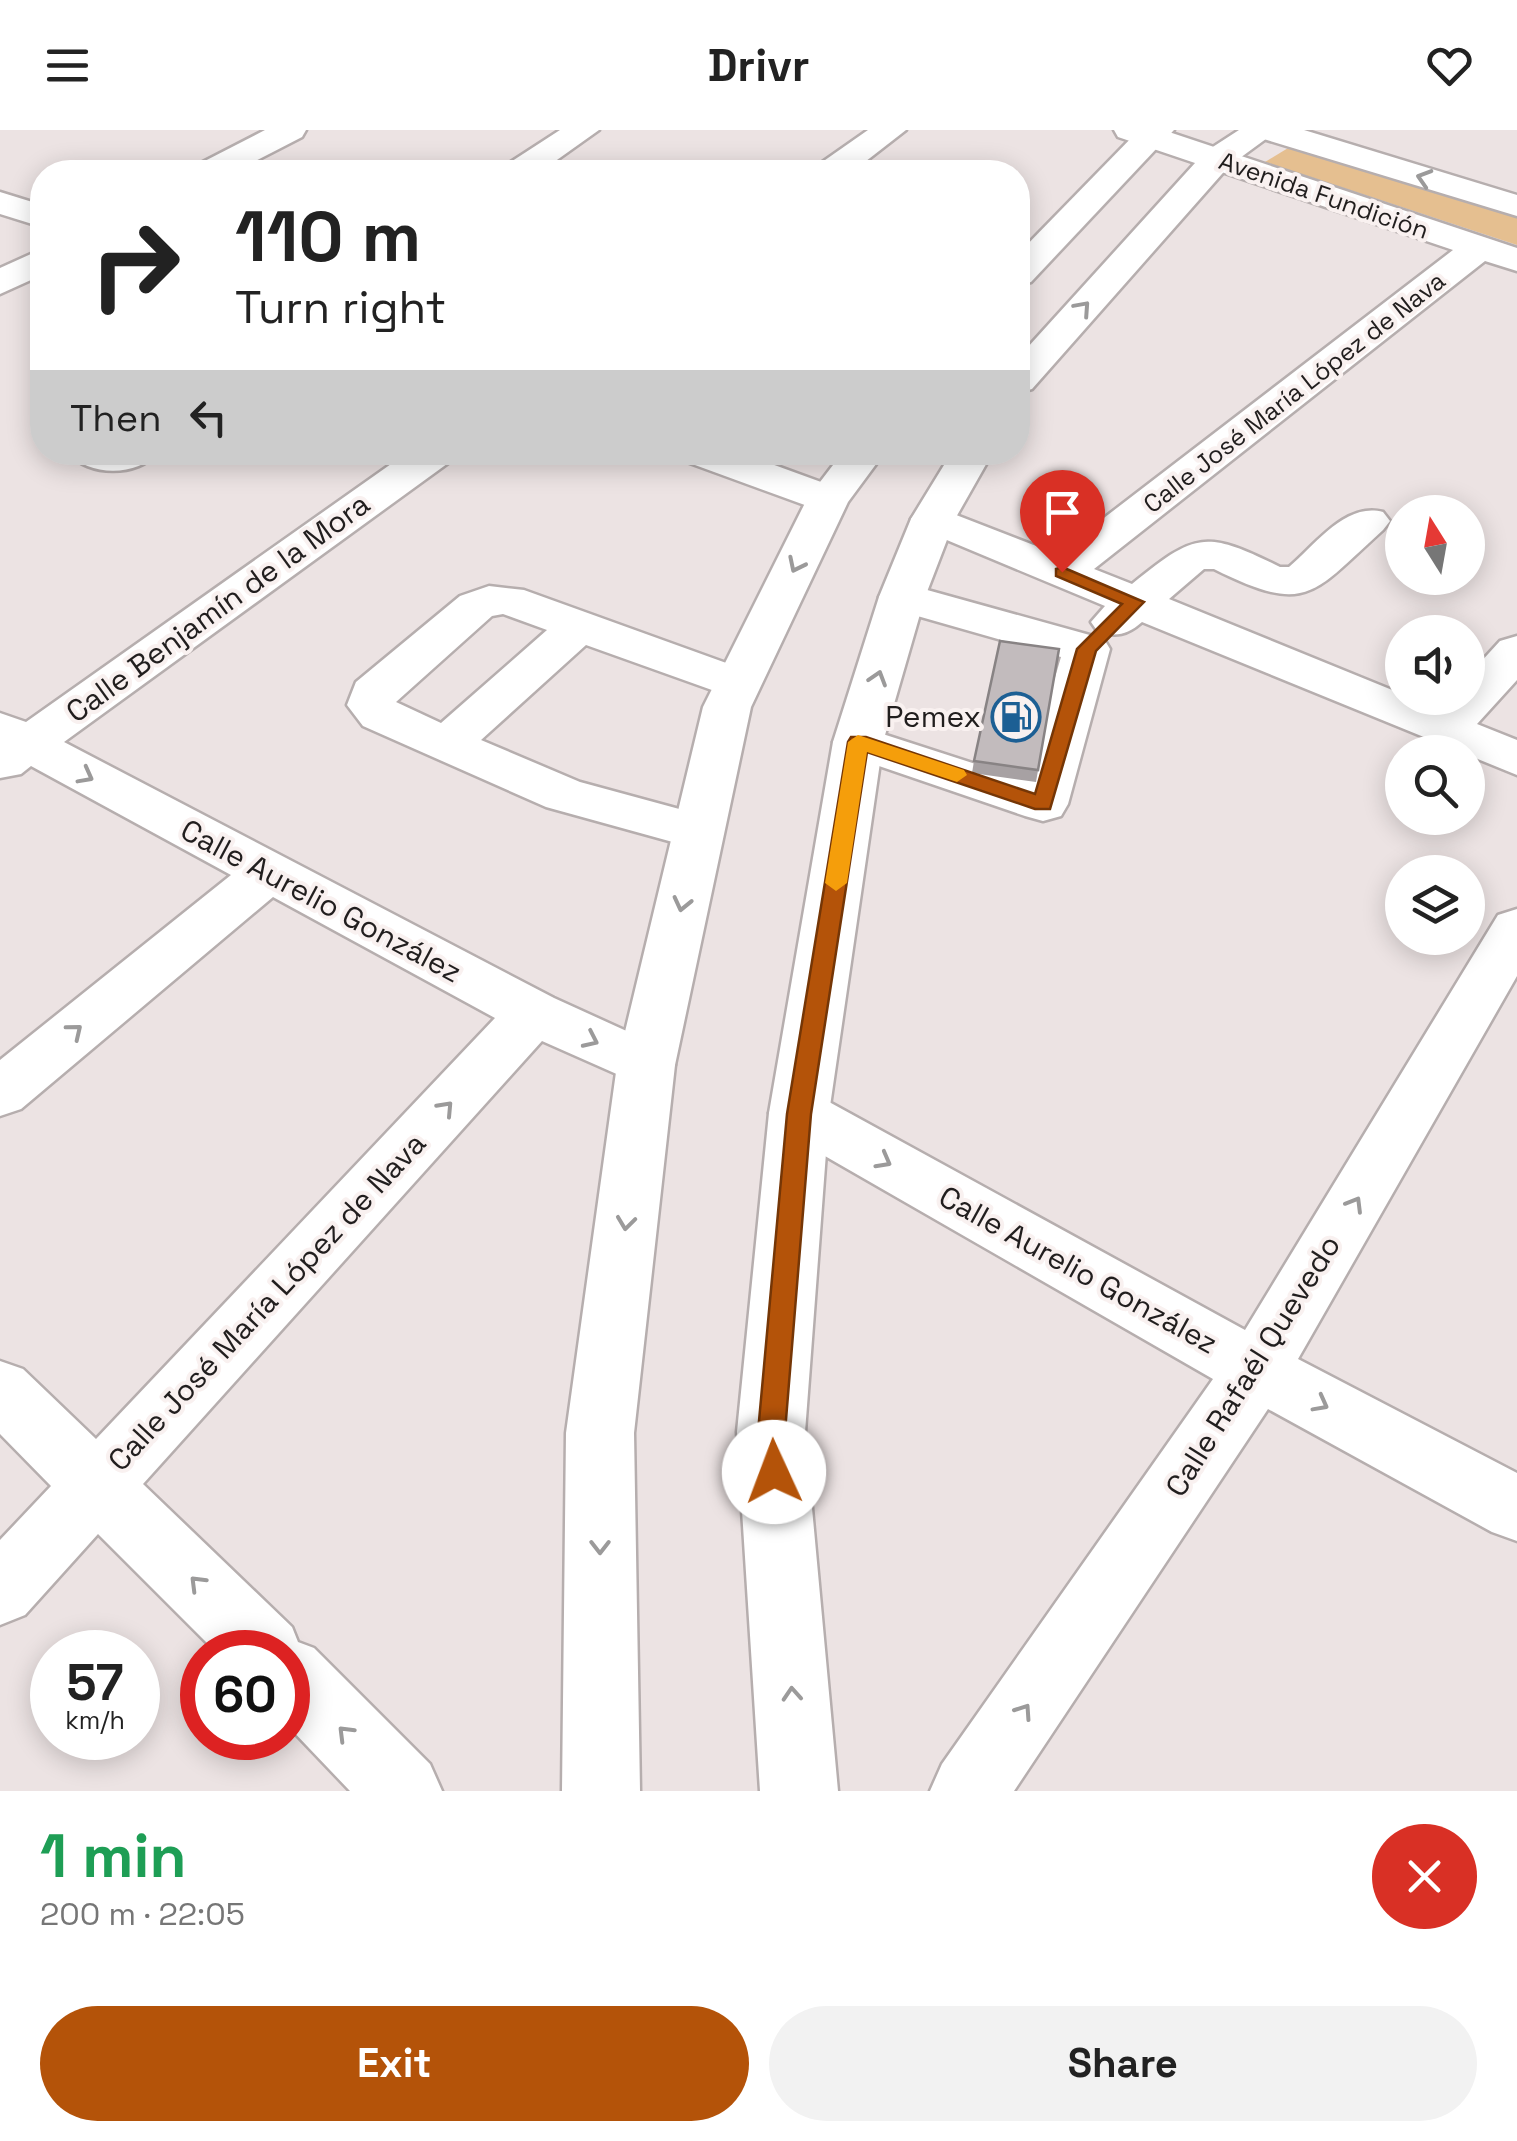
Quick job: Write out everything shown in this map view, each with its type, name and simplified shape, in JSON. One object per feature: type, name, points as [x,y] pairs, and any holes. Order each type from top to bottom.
[{"type":"street","points":[[232,160],[290,130]]},
{"type":"street","points":[[537,160],[583,130]]},
{"type":"street","points":[[847,160],[890,130]]},
{"type":"street","points":[[1030,367],[1217,159],[1266,130]]},
{"type":"street","name":"Avenida Fundición","points":[[1266,130],[1517,206]]},
{"type":"street","points":[[1030,261],[1146,132]]},
{"type":"street","name":"Avenida Fundición","points":[[1146,132],[1517,260]]},
{"type":"street","points":[[0,202],[30,213]]},
{"type":"street","name":"Calle José María López de Nava","points":[[1062,572],[1479,248]]},
{"type":"street","points":[[0,283],[30,267]]},
{"type":"street","name":"Calle Benjamín de la Mora","points":[[9,746],[417,465]]},
{"type":"street","points":[[735,465],[828,499]]},
{"type":"street","points":[[601,1791],[600,1434],[646,1065],[727,707],[828,499],[855,465]]},
{"type":"street","points":[[799,1791],[772,1432],[799,1114],[858,742],[902,597],[933,518],[965,465]]},
{"type":"street","points":[[933,518],[1517,759]]},
{"type":"street","points":[[858,742],[1043,804],[1087,649],[1135,602],[1192,557],[1206,554],[1221,556],[1273,581],[1301,580],[1368,521]]},
{"type":"street","points":[[902,597],[1087,649]]},
{"type":"street","points":[[698,831],[564,796],[380,715],[371,706],[373,694],[476,606],[489,600],[508,600],[738,684]]},
{"type":"street","points":[[446,744],[580,626]]},
{"type":"street","points":[[1445,730],[1517,651]]},
{"type":"street","name":"Calle Aurelio González","points":[[9,746],[268,873],[534,1013],[646,1065]]},
{"type":"street","points":[[0,1093],[268,873]]},
{"type":"street","name":"Calle Rafaél Quevedo","points":[[969,1791],[1257,1370],[1517,928]]},
{"type":"street","name":"Calle José María López de Nava","points":[[0,1591],[534,1013]]},
{"type":"street","name":"Calle Aurelio González","points":[[799,1114],[1517,1510]]},
{"type":"street","points":[[0,1390],[244,1630]]},
{"type":"street","points":[[310,1696],[403,1791]]},
{"type":"shaded area","points":[[1298,142],[1517,210],[1517,245],[1265,162]]},
{"type":"building","name":"Pemex","points":[[1000,641],[1059,649],[1038,770],[974,761]]},
{"type":"slow traffic","points":[[836,883],[858,742],[957,775]]},
{"type":"place","name":"Pemex","points":[[1016,717]]},
{"type":"route","points":[[774,1472],[772,1432],[799,1114],[858,742],[1043,804],[1087,649],[1135,602],[1062,572]]}]
